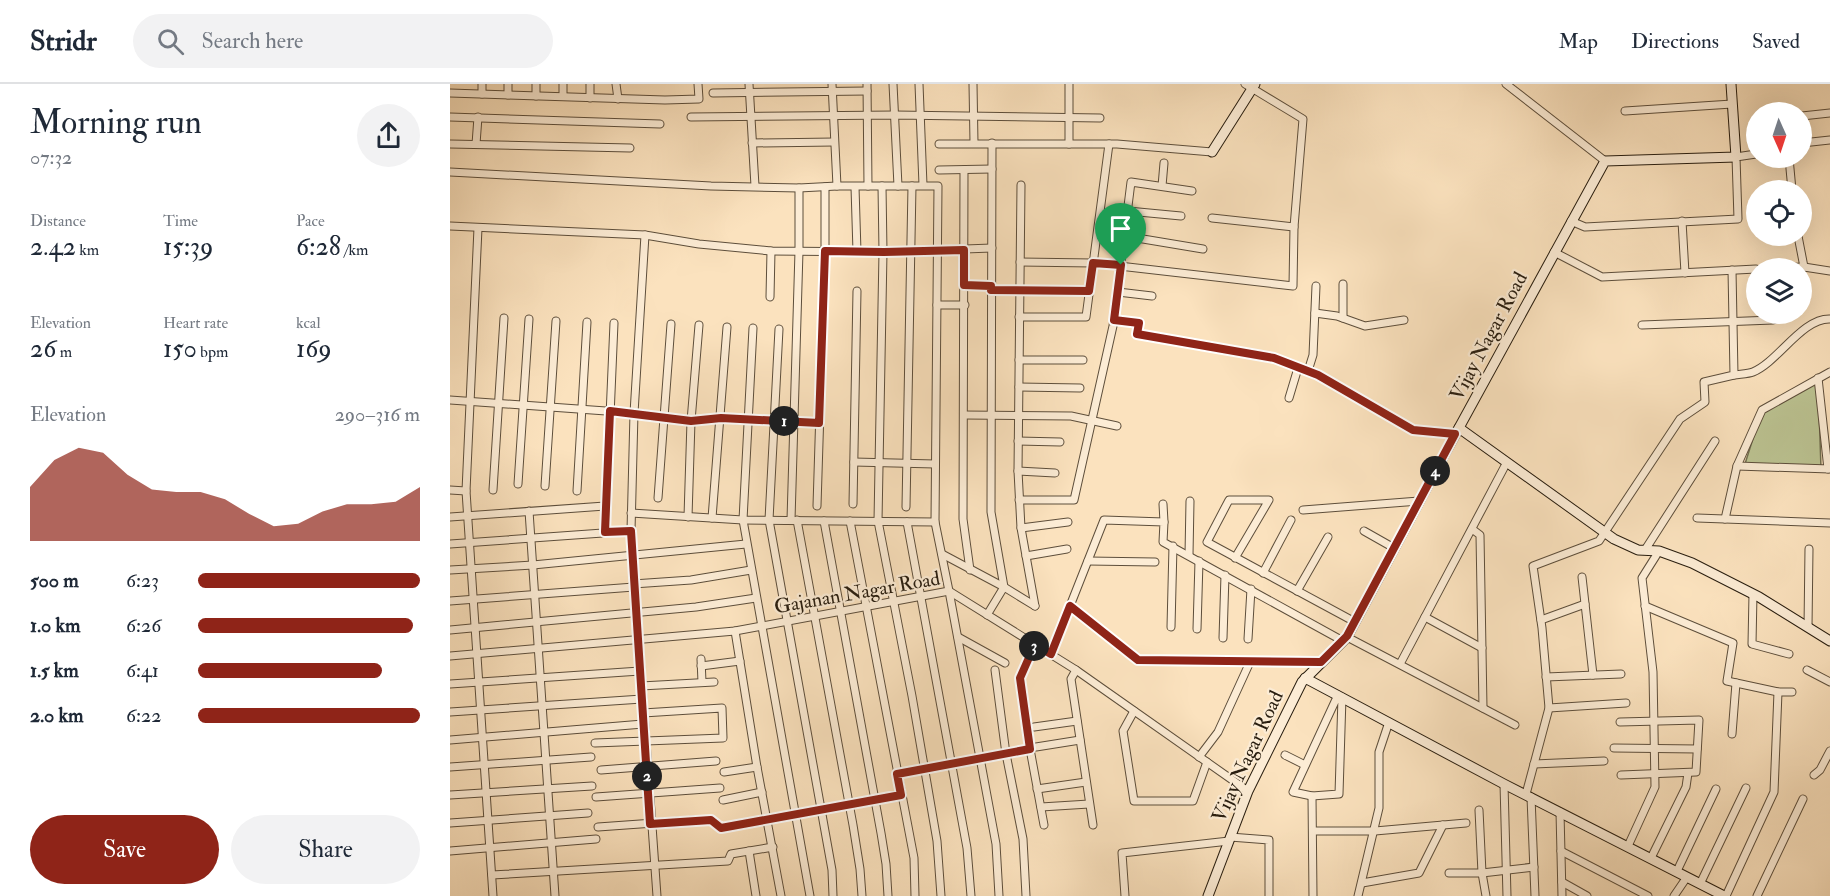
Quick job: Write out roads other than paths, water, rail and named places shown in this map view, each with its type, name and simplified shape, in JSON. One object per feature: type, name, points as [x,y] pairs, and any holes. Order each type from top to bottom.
[{"type":"street","points":[[455,84],[452,93],[618,99],[699,99],[698,84]]},
{"type":"street","points":[[482,84],[482,94]]},
{"type":"street","points":[[508,84],[508,95]]},
{"type":"street","points":[[536,84],[536,96]]},
{"type":"street","points":[[563,84],[563,96]]},
{"type":"street","points":[[590,84],[590,98]]},
{"type":"street","points":[[616,84],[618,99]]},
{"type":"street","points":[[749,84],[755,186]]},
{"type":"street","points":[[893,84],[898,186]]},
{"type":"street","points":[[919,84],[924,185]]},
{"type":"street","points":[[973,84],[974,143]]},
{"type":"street","points":[[1069,84],[1069,144]]},
{"type":"street","points":[[1506,84],[1605,161],[1746,156]]},
{"type":"street","points":[[1571,221],[1585,227],[1738,219],[1731,84]]},
{"type":"street","points":[[939,144],[1109,144],[1212,152],[1251,86],[1303,119],[1294,227],[1293,286],[1121,265],[1020,262]]},
{"type":"street","points":[[832,87],[837,186]]},
{"type":"street","points":[[713,93],[867,87],[868,186]]},
{"type":"street","points":[[1625,111],[1732,104]]},
{"type":"street","points":[[1812,115],[1830,113]]},
{"type":"street","points":[[691,117],[895,115],[1100,118]]},
{"type":"street","points":[[450,117],[660,124]]},
{"type":"street","points":[[476,144],[478,117]]},
{"type":"street","points":[[1812,142],[1830,140]]},
{"type":"street","points":[[752,143],[834,142]]},
{"type":"street","points":[[987,615],[1004,587],[991,512],[992,143]]},
{"type":"street","points":[[450,144],[630,148]]},
{"type":"street","points":[[1019,317],[1086,317],[1109,144]]},
{"type":"street","name":"Vijay Nagar Road","points":[[1208,896],[1248,792],[1302,682],[1345,639],[1355,622],[1605,161]]},
{"type":"street","points":[[1162,186],[1164,163]]},
{"type":"street","points":[[939,170],[993,169]]},
{"type":"street","points":[[964,170],[963,519],[970,570]]},
{"type":"street","points":[[450,172],[711,186],[799,188],[938,186],[935,522],[950,591],[996,844],[999,896]]},
{"type":"street","points":[[1019,500],[1074,500],[1114,320],[1131,182],[1192,191]]},
{"type":"street","points":[[942,554],[1035,606],[1021,528],[1018,471],[1021,185]]},
{"type":"street","points":[[882,186],[884,252],[878,521],[895,601],[925,769],[937,841],[942,896]]},
{"type":"street","points":[[906,507],[912,186]]},
{"type":"street","points":[[817,506],[825,187]]},
{"type":"street","points":[[855,187],[857,252]]},
{"type":"street","points":[[799,188],[794,520],[849,804],[862,896]]},
{"type":"street","points":[[1128,211],[1181,216]]},
{"type":"street","points":[[1212,218],[1294,227]]},
{"type":"street","points":[[1682,221],[1685,273]]},
{"type":"street","points":[[450,226],[645,235],[699,244],[771,251],[884,252],[992,248]]},
{"type":"street","points":[[478,228],[466,491],[494,896]]},
{"type":"street","points":[[645,235],[634,413],[631,556],[657,896]]},
{"type":"street","points":[[1125,236],[1203,249]]},
{"type":"street","points":[[770,297],[771,251]]},
{"type":"street","points":[[1554,252],[1602,277],[1746,269]]},
{"type":"street","points":[[1812,268],[1830,270]]},
{"type":"street","points":[[1732,270],[1734,375]]},
{"type":"street","points":[[1343,284],[1343,318]]},
{"type":"street","points":[[964,285],[1020,291],[1089,291]]},
{"type":"street","points":[[1308,371],[1313,354],[1316,286]]},
{"type":"street","points":[[853,504],[857,291]]},
{"type":"street","points":[[1118,292],[1152,296]]},
{"type":"street","points":[[937,305],[965,305]]},
{"type":"street","points":[[1315,313],[1343,318],[1365,326],[1404,321]]},
{"type":"street","points":[[493,490],[504,318]]},
{"type":"street","points":[[518,484],[528,319]]},
{"type":"street","points":[[1535,896],[1528,795],[1549,708],[1541,620],[1533,566],[1599,541],[1680,419],[1705,402],[1704,382],[1754,372],[1810,325],[1821,319],[1830,319]]},
{"type":"street","points":[[1114,320],[1139,323],[1137,334],[1274,358],[1318,375],[1413,430],[1457,431],[1507,462],[1605,532],[1638,550],[1659,551],[1692,563],[1753,594],[1830,641]]},
{"type":"street","points":[[545,486],[556,321]]},
{"type":"street","points":[[1642,325],[1746,321]]},
{"type":"street","points":[[577,491],[587,322]]},
{"type":"street","points":[[605,532],[614,323]]},
{"type":"street","points":[[658,498],[671,324]]},
{"type":"street","points":[[688,517],[691,421],[699,325]]},
{"type":"street","points":[[712,518],[726,327]]},
{"type":"street","points":[[753,328],[743,520],[810,896]]},
{"type":"street","points":[[778,329],[769,520],[832,870],[833,896]]},
{"type":"street","points":[[1019,360],[1083,360]]},
{"type":"street","points":[[1289,398],[1298,368]]},
{"type":"street","points":[[1725,519],[1737,466],[1762,410],[1830,372]]},
{"type":"street","points":[[1737,466],[1829,469],[1818,378]]},
{"type":"street","points":[[1018,387],[1080,388]]},
{"type":"street","points":[[450,400],[634,413],[691,421],[721,418],[819,423]]},
{"type":"street","points":[[964,415],[1071,416],[1117,426]]},
{"type":"street","points":[[1018,441],[1060,442]]},
{"type":"street","points":[[1645,550],[1715,441]]},
{"type":"street","points":[[854,462],[935,464]]},
{"type":"street","points":[[1400,664],[1507,462]]},
{"type":"street","points":[[1018,471],[1055,473]]},
{"type":"street","points":[[450,490],[466,491]]},
{"type":"street","points":[[1235,558],[1269,500],[1229,500],[1207,542],[1235,558],[1355,622]]},
{"type":"street","points":[[1189,555],[1190,501]]},
{"type":"street","points":[[1303,510],[1419,501]]},
{"type":"street","points":[[1163,504],[1163,542],[1345,639],[1400,664],[1515,725]]},
{"type":"street","points":[[450,517],[605,506]]},
{"type":"street","points":[[529,511],[555,896]]},
{"type":"street","points":[[631,513],[743,520],[935,522]]},
{"type":"street","points":[[1697,518],[1830,523]]},
{"type":"street","points":[[1051,654],[1104,520],[1164,522]]},
{"type":"street","points":[[1263,573],[1292,520]]},
{"type":"street","points":[[824,521],[886,864],[888,896]]},
{"type":"street","points":[[850,521],[914,858],[915,896]]},
{"type":"street","points":[[907,522],[967,848],[970,896]]},
{"type":"street","points":[[1021,528],[1068,522]]},
{"type":"street","points":[[1472,529],[1480,535],[1483,708]]},
{"type":"street","points":[[450,544],[631,531]]},
{"type":"street","points":[[1364,531],[1394,548]]},
{"type":"street","points":[[1297,591],[1328,537]]},
{"type":"street","points":[[450,570],[533,565],[746,544]]},
{"type":"street","points":[[1171,627],[1173,546]]},
{"type":"street","points":[[1026,556],[1067,549]]},
{"type":"street","points":[[1808,627],[1809,549]]},
{"type":"street","points":[[1628,846],[1655,787],[1653,672],[1642,578],[1659,551]]},
{"type":"street","points":[[1088,561],[1155,562]]},
{"type":"street","points":[[1197,629],[1199,561]]},
{"type":"street","points":[[450,601],[691,580],[751,570]]},
{"type":"street","points":[[1223,638],[1225,575]]},
{"type":"street","points":[[1582,578],[1593,675]]},
{"type":"street","points":[[1248,639],[1251,589]]},
{"type":"street","name":"Gajanan Nagar Road","points":[[450,656],[735,631],[950,591],[1076,670],[1248,792]]},
{"type":"street","points":[[1753,594],[1752,644],[1789,654]]},
{"type":"street","points":[[450,630],[696,607],[756,598]]},
{"type":"street","points":[[1541,620],[1585,604]]},
{"type":"street","points":[[1070,606],[1138,660],[1321,662]]},
{"type":"street","points":[[1645,606],[1733,643],[1727,681],[1779,692],[1792,692]]},
{"type":"street","points":[[1425,617],[1482,648]]},
{"type":"street","points":[[735,631],[781,896]]},
{"type":"street","points":[[958,637],[1005,663]]},
{"type":"street","points":[[1035,644],[1020,678],[1044,825]]},
{"type":"street","points":[[702,682],[701,662],[740,661]]},
{"type":"street","points":[[1199,757],[1218,732],[1250,662]]},
{"type":"street","points":[[995,670],[1006,754],[1023,839],[1026,896]]},
{"type":"street","points":[[1076,670],[1071,679],[1092,825]]},
{"type":"street","points":[[1807,670],[1830,682]]},
{"type":"street","points":[[450,684],[540,676],[639,671]]},
{"type":"street","points":[[1546,677],[1621,674]]},
{"type":"street","points":[[1305,678],[1504,784],[1725,896],[1774,792],[1779,692]]},
{"type":"street","points":[[641,686],[714,682]]},
{"type":"street","points":[[1732,734],[1736,683]]},
{"type":"street","points":[[1340,696],[1339,794],[1312,796],[1293,792],[1305,765],[1340,696]]},
{"type":"street","points":[[450,712],[642,699]]},
{"type":"street","points":[[1549,708],[1626,703]]},
{"type":"street","points":[[595,743],[723,738],[722,708],[643,713]]},
{"type":"street","points":[[1134,711],[1123,731],[1134,801],[1193,801],[1206,762]]},
{"type":"street","points":[[1620,722],[1699,720],[1696,772],[1621,775]]},
{"type":"street","points":[[1034,727],[1077,721]]},
{"type":"street","points":[[1358,896],[1380,808],[1379,752],[1389,722]]},
{"type":"street","points":[[450,740],[643,724]]},
{"type":"street","points":[[897,774],[1080,740]]},
{"type":"street","points":[[1614,748],[1697,749]]},
{"type":"street","points":[[1814,776],[1820,770],[1830,751]]},
{"type":"street","points":[[1285,755],[1305,765]]},
{"type":"street","points":[[450,767],[591,757]]},
{"type":"street","points":[[1534,764],[1604,761]]},
{"type":"street","points":[[601,770],[716,762]]},
{"type":"street","points":[[724,772],[757,767]]},
{"type":"street","points":[[1651,858],[1686,787],[1688,773]]},
{"type":"street","points":[[1037,789],[1086,782]]},
{"type":"street","points":[[1504,784],[1507,896]]},
{"type":"street","points":[[450,795],[592,786]]},
{"type":"street","points":[[596,798],[720,788]]},
{"type":"street","points":[[1701,884],[1746,788]]},
{"type":"street","points":[[1677,872],[1716,789]]},
{"type":"street","points":[[723,800],[762,792]]},
{"type":"street","points":[[598,827],[711,820],[721,828],[901,795]]},
{"type":"street","points":[[1312,796],[1313,896]]},
{"type":"street","points":[[1757,896],[1803,799]]},
{"type":"street","points":[[1041,807],[1089,804]]},
{"type":"street","points":[[1479,810],[1485,896]]},
{"type":"street","points":[[1560,812],[1562,896]]},
{"type":"street","points":[[450,823],[549,814],[588,813]]},
{"type":"street","points":[[1313,831],[1375,831],[1466,824]]},
{"type":"street","points":[[1362,883],[1419,873],[1443,825]]},
{"type":"street","points":[[450,851],[596,839]]},
{"type":"street","points":[[1125,896],[1122,852],[1229,839],[1269,840],[1269,896]]},
{"type":"street","points":[[492,875],[728,861],[731,854],[773,847]]},
{"type":"street","points":[[749,851],[756,896]]},
{"type":"street","points":[[1561,851],[1648,896]]},
{"type":"street","points":[[1449,873],[1482,873],[1534,867]]},
{"type":"street","points":[[1674,896],[1687,877]]},
{"type":"street","points":[[1562,882],[1587,896]]}]
